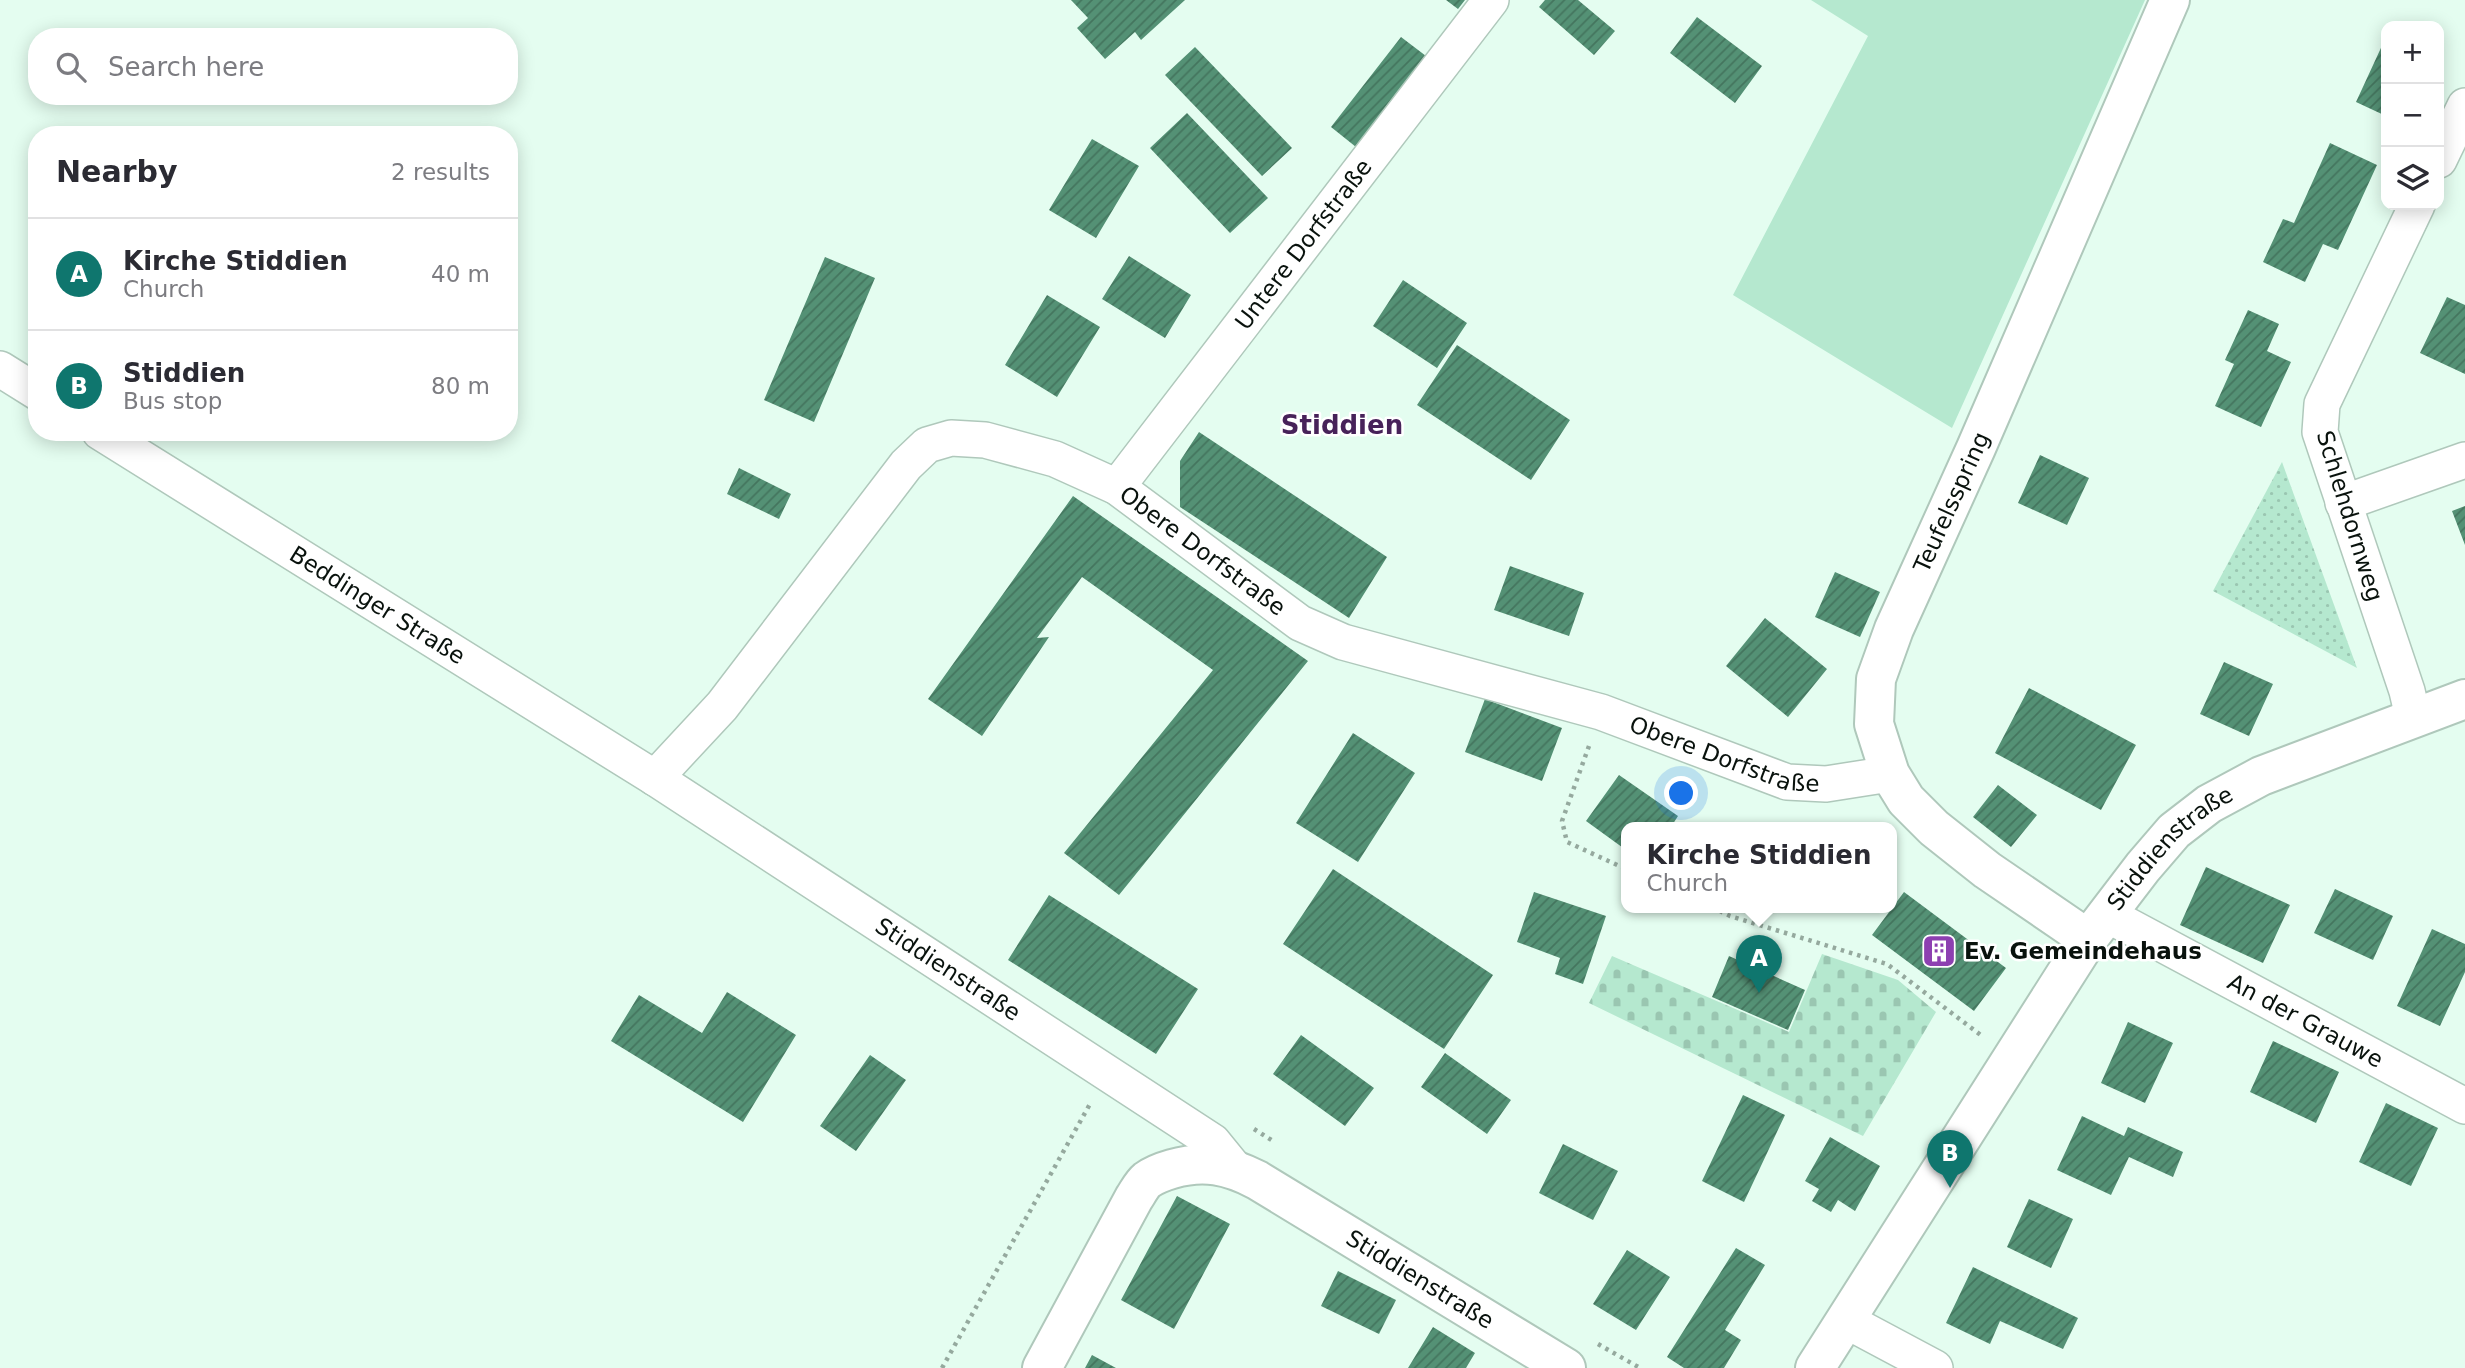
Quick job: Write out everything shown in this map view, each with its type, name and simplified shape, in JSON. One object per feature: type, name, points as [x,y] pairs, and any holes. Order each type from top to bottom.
[{"type":"street","name":"Untere Dorfstraße","points":[[1116,487],[1491,0]]},
{"type":"street","name":"Teufelsspring","points":[[2098,927],[1987,870],[1934,828],[1906,800],[1889,774],[1874,724],[1876,679],[2170,0]]},
{"type":"street","points":[[2444,150],[2465,106]]},
{"type":"street","name":"Schlehdornweg","points":[[2413,717],[2407,691],[2320,432],[2322,404],[2415,210]]},
{"type":"street","points":[[0,369],[28,387]]},
{"type":"street","name":"Obere Dorfstraße","points":[[655,778],[722,706],[906,465],[927,445],[951,438],[985,440],[1055,459],[1116,487],[1300,624],[1343,642],[1601,712],[1787,782],[1826,784],[1889,774]]},
{"type":"street","name":"Beddinger Straße","points":[[114,441],[655,778]]},
{"type":"street","points":[[2343,503],[2465,460]]},
{"type":"street","name":"Stiddienstraße","points":[[1815,1368],[2098,927],[2174,831],[2209,804],[2262,776],[2465,699]]},
{"type":"street","name":"Stiddienstraße","points":[[655,778],[1213,1142],[1235,1169]]},
{"type":"street","name":"An der Grauwe","points":[[2098,927],[2465,1106]]},
{"type":"street","name":"Stiddienstraße","points":[[1042,1368],[1134,1198],[1147,1180],[1167,1170],[1191,1164],[1212,1163],[1235,1169],[1257,1180],[1566,1368]]},
{"type":"street","points":[[1845,1320],[1935,1368]]},
{"type":"path","points":[[1601,712],[1562,821],[1567,842],[1621,867]]},
{"type":"path","points":[[1724,913],[1887,964],[2014,1059]]},
{"type":"path","points":[[942,1368],[1108,1073]]},
{"type":"green space","points":[[1811,0],[2145,0],[1952,428],[1733,295],[1868,36]]},
{"type":"green space","points":[[2282,462],[2357,668],[2213,591]]},
{"type":"green space","points":[[1822,954],[1898,980],[1936,1012],[1863,1136],[1589,1003],[1612,956],[1789,1032]]},
{"type":"building","points":[[1071,0],[1185,0],[1141,40],[1135,32],[1105,59],[1077,28],[1088,18]]},
{"type":"building","points":[[1446,0],[1465,0],[1458,9]]},
{"type":"building","points":[[1545,0],[1578,0],[1615,31],[1594,55],[1539,7]]},
{"type":"building","points":[[1697,17],[1762,66],[1735,103],[1670,53]]},
{"type":"building","points":[[1401,37],[1426,56],[1356,147],[1331,127]]},
{"type":"building","points":[[1195,47],[1292,148],[1262,176],[1165,75]]},
{"type":"building","points":[[2381,48],[2381,114],[2356,102]]},
{"type":"building","points":[[1187,113],[1268,198],[1230,233],[1150,148]]},
{"type":"building","points":[[1092,139],[1139,166],[1096,238],[1049,210]]},
{"type":"building","points":[[2330,143],[2377,165],[2338,250],[2323,244],[2305,282],[2263,262],[2283,219],[2294,223]]},
{"type":"building","points":[[1129,256],[1191,295],[1165,338],[1102,299]]},
{"type":"building","points":[[825,257],[875,278],[814,422],[764,400]]},
{"type":"building","points":[[1403,280],[1467,323],[1437,368],[1373,326]]},
{"type":"building","points":[[1047,295],[1100,327],[1057,397],[1005,365]]},
{"type":"building","points":[[2447,297],[2465,305],[2465,374],[2420,353]]},
{"type":"building","points":[[2248,310],[2279,324],[2267,351],[2291,362],[2261,427],[2215,406],[2234,364],[2225,360]]},
{"type":"building","points":[[1457,345],[1570,420],[1531,480],[1417,405]]},
{"type":"building","points":[[1199,432],[1387,557],[1349,618],[1180,507],[1180,461]]},
{"type":"building","points":[[2040,455],[2089,478],[2067,525],[2018,503]]},
{"type":"building","points":[[739,468],[791,494],[779,519],[727,494]]},
{"type":"building","points":[[1073,496],[1308,661],[1119,895],[1064,853],[1213,670],[1082,577],[1037,638],[1049,637],[982,736],[928,699]]},
{"type":"building","points":[[2465,506],[2465,545],[2452,511]]},
{"type":"building","points":[[1510,566],[1584,593],[1569,636],[1494,610]]},
{"type":"building","points":[[1835,572],[1880,592],[1860,637],[1815,617]]},
{"type":"building","points":[[1765,618],[1827,669],[1788,717],[1726,666]]},
{"type":"building","points":[[2224,662],[2273,684],[2249,736],[2200,714]]},
{"type":"building","points":[[2029,688],[2136,745],[2101,810],[1995,753]]},
{"type":"building","points":[[1485,699],[1562,728],[1542,781],[1465,752]]},
{"type":"building","points":[[1353,733],[1415,773],[1358,862],[1296,823]]},
{"type":"building","points":[[1619,775],[1678,816],[1674,822],[1621,822],[1621,846],[1586,821]]},
{"type":"building","points":[[1998,785],[2037,815],[2011,847],[1973,817]]},
{"type":"building","points":[[2206,867],[2290,905],[2263,963],[2180,925]]},
{"type":"building","points":[[1333,869],[1493,975],[1444,1049],[1283,944]]},
{"type":"building","points":[[2335,889],[2393,916],[2373,960],[2314,933]]},
{"type":"building","points":[[1534,892],[1606,916],[1583,984],[1555,974],[1560,958],[1517,942]]},
{"type":"building","name":"Ev. Gemeindehaus","points":[[1904,892],[2006,968],[1974,1011],[1872,935],[1888,913],[1897,913],[1897,901]]},
{"type":"building","points":[[1049,895],[1198,989],[1156,1054],[1008,960]]},
{"type":"building","points":[[2432,929],[2465,944],[2465,972],[2440,1026],[2397,1006]]},
{"type":"building","points":[[1729,956],[1805,990],[1788,1030],[1712,997]]},
{"type":"building","points":[[727,992],[796,1035],[743,1122],[611,1041],[639,995],[702,1033]]},
{"type":"building","points":[[2128,1022],[2173,1043],[2145,1103],[2101,1083]]},
{"type":"building","points":[[1301,1035],[1374,1088],[1345,1126],[1273,1074]]},
{"type":"building","points":[[2273,1041],[2339,1072],[2316,1123],[2250,1092]]},
{"type":"building","points":[[1445,1053],[1511,1100],[1487,1134],[1421,1087]]},
{"type":"building","points":[[870,1055],[906,1080],[856,1151],[820,1126]]},
{"type":"building","points":[[1743,1095],[1785,1115],[1744,1202],[1702,1181]]},
{"type":"building","points":[[2386,1103],[2438,1128],[2411,1186],[2359,1162]]},
{"type":"building","points":[[2082,1116],[2124,1136],[2128,1127],[2183,1152],[2173,1177],[2129,1157],[2111,1195],[2057,1170]]},
{"type":"building","points":[[1830,1137],[1880,1166],[1855,1211],[1838,1200],[1831,1212],[1812,1201],[1819,1189],[1805,1181]]},
{"type":"building","points":[[1563,1144],[1618,1171],[1593,1220],[1539,1193]]},
{"type":"building","points":[[1177,1196],[1230,1224],[1174,1329],[1121,1300]]},
{"type":"building","points":[[2029,1199],[2073,1219],[2051,1268],[2007,1247]]},
{"type":"building","points":[[1736,1248],[1765,1265],[1725,1330],[1741,1340],[1724,1368],[1684,1368],[1667,1357]]},
{"type":"building","points":[[1627,1250],[1670,1277],[1636,1330],[1593,1304]]},
{"type":"building","points":[[1973,1267],[2078,1318],[2063,1349],[2000,1321],[1990,1344],[1946,1323]]},
{"type":"building","points":[[1338,1271],[1396,1300],[1379,1334],[1321,1306]]},
{"type":"building","points":[[1433,1327],[1475,1353],[1466,1368],[1408,1368]]},
{"type":"building","points":[[1092,1355],[1116,1368],[1085,1368]]},
{"type":"place","name":"Ev. Gemeindehaus","points":[[1939,951]]},
{"type":"place","name":"Kirche Stiddien","points":[[1759,993]]},
{"type":"place","name":"Stiddien","points":[[1950,1188]]},
{"type":"district","name":"Stiddien","points":[[1342,425]]}]
